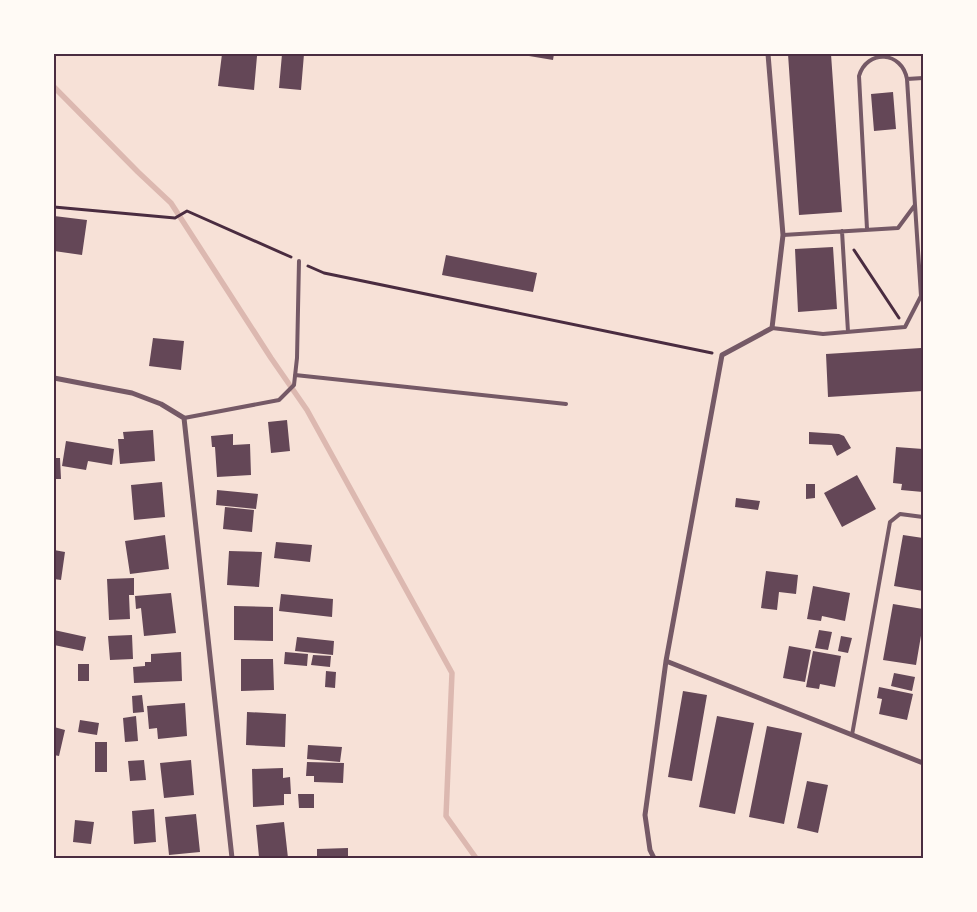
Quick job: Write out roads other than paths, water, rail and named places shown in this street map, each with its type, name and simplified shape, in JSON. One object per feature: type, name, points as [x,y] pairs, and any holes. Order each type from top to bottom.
[{"type":"street","points":[[654,858],[650,850],[645,815],[666,661],[722,355],[772,328],[783,235],[768,54]]},
{"type":"street","points":[[54,378],[132,393],[161,404],[184,418],[232,858]]},
{"type":"street","points":[[666,661],[923,763]]},
{"type":"lane","points":[[772,328],[823,334],[905,327],[921,296],[907,79],[903,67],[894,59],[887,57],[875,58],[869,61],[860,70],[858,76],[867,230]]},
{"type":"lane","points":[[907,79],[923,78]]},
{"type":"lane","points":[[783,235],[898,228],[915,205]]},
{"type":"lane","points":[[842,231],[848,332]]},
{"type":"lane","points":[[184,418],[279,400],[294,385],[299,261]]},
{"type":"lane","points":[[295,375],[566,404]]},
{"type":"lane","points":[[852,734],[890,522],[900,514],[923,517]]},
{"type":"waterway","points":[[54,87],[171,203],[271,358],[307,410],[452,673],[446,816],[476,858]]}]
